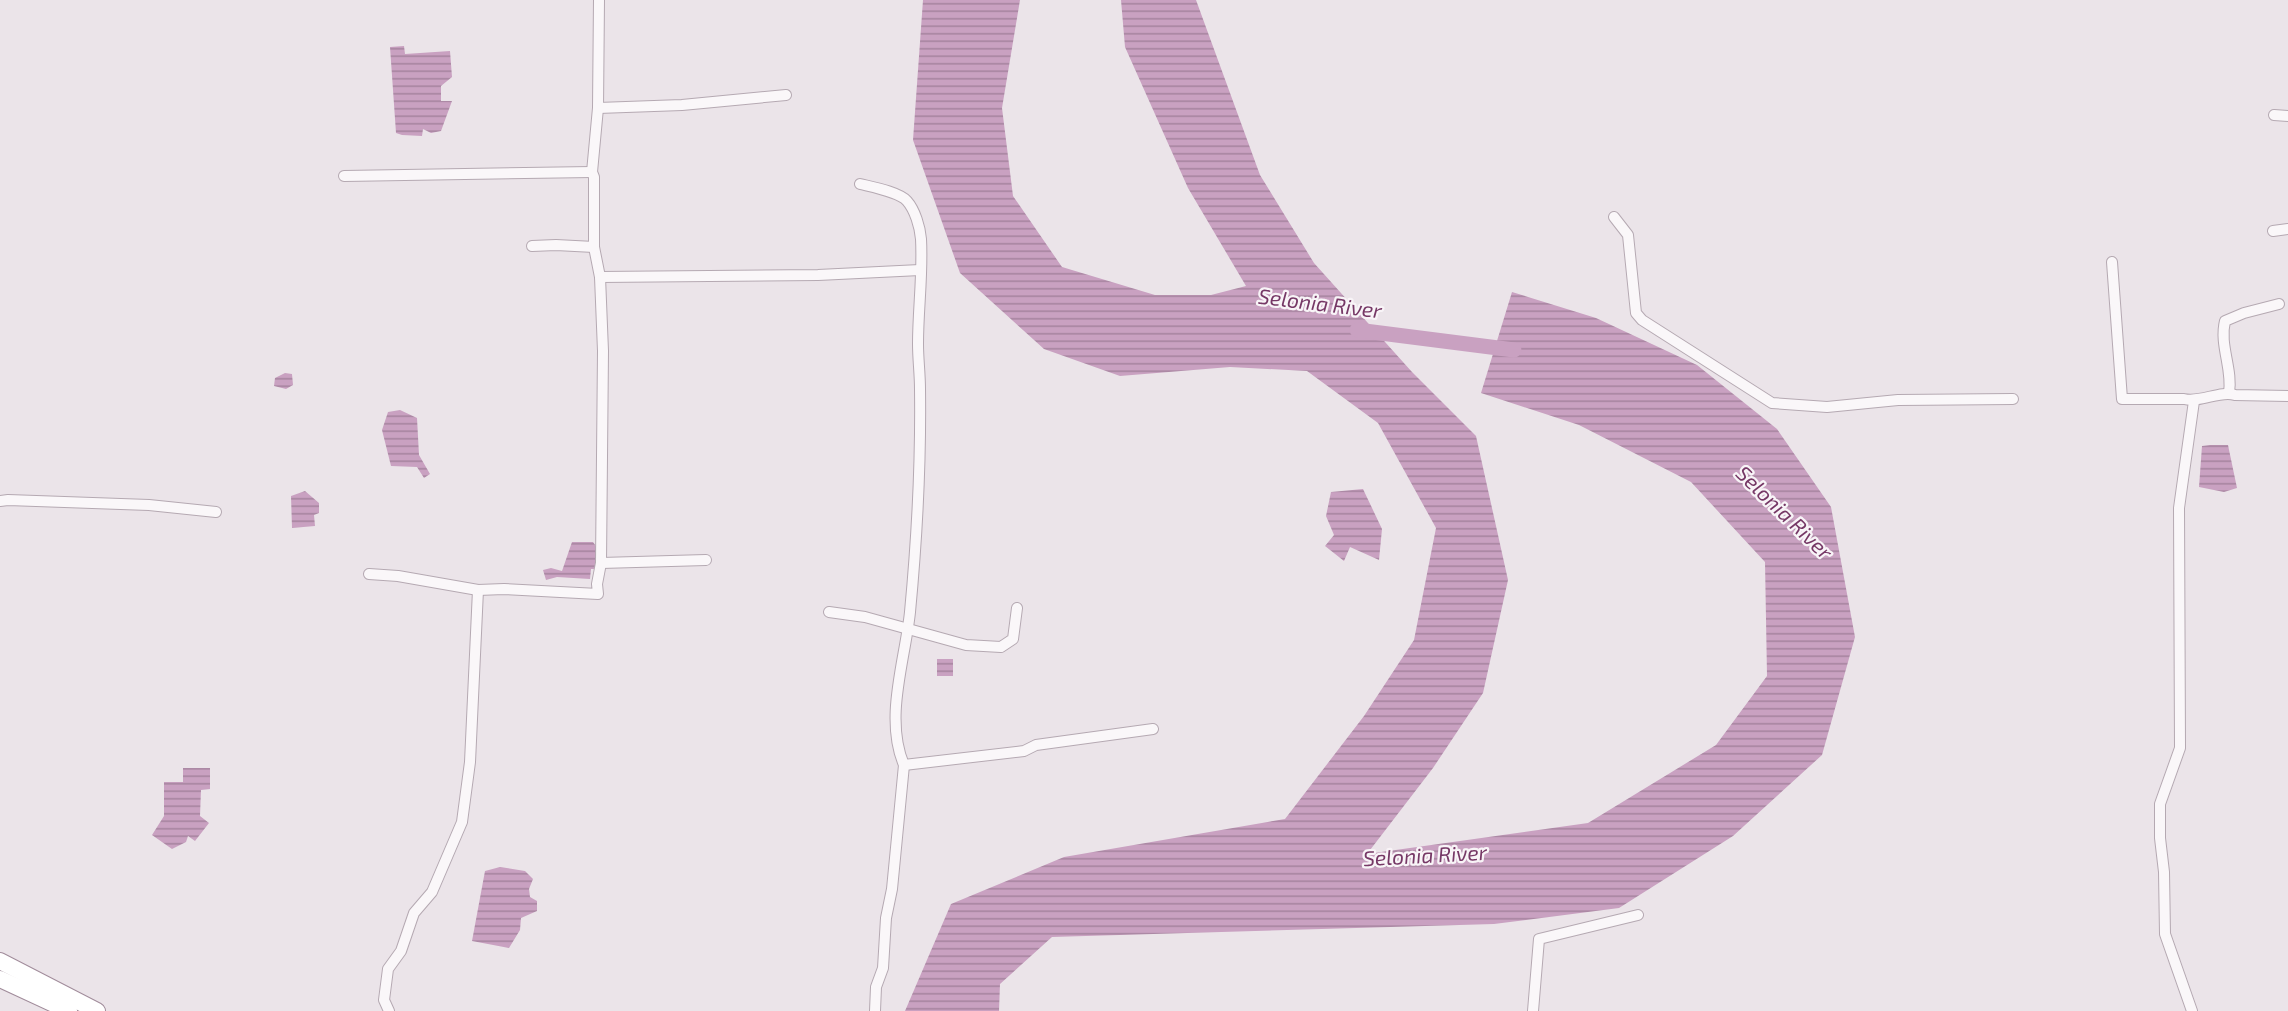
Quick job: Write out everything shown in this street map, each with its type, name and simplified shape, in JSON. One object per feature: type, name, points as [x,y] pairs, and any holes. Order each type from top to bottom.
[{"type":"highway","points":[[0,961],[97,1011]]},
{"type":"highway","points":[[0,979],[69,1011]]},
{"type":"street","points":[[369,574],[398,576],[478,590],[504,589],[598,594],[597,584],[601,563],[603,351],[600,277],[594,247],[594,177],[592,172],[598,108],[599,0]]},
{"type":"street","points":[[598,108],[682,105],[786,95]]},
{"type":"street","points":[[2274,115],[2288,116]]},
{"type":"street","points":[[344,176],[592,172]]},
{"type":"street","points":[[860,184],[879,188],[906,200],[917,220],[921,237],[918,345],[920,457],[908,628],[896,710],[896,729],[904,765],[892,889],[886,918],[884,968],[876,987],[875,1011]]},
{"type":"street","points":[[1614,217],[1628,235],[1636,313],[1642,320],[1772,403],[1827,407],[1898,400],[2013,399]]},
{"type":"street","points":[[2273,231],[2288,229]]},
{"type":"street","points":[[532,246],[594,247]]},
{"type":"street","points":[[2112,262],[2122,399],[2194,401],[2229,393],[2288,396]]},
{"type":"street","points":[[600,277],[920,270]]},
{"type":"street","points":[[2229,393],[2231,383],[2223,330],[2225,321],[2279,303]]},
{"type":"street","points":[[2192,1011],[2165,934],[2160,804],[2180,748],[2179,508],[2194,401]]},
{"type":"street","points":[[0,501],[149,505],[216,512]]},
{"type":"street","points":[[601,563],[706,560]]},
{"type":"street","points":[[389,1011],[384,1000],[388,969],[401,951],[414,913],[432,892],[462,822],[470,762],[478,590]]},
{"type":"street","points":[[829,612],[865,617],[966,645],[1001,647],[1013,639],[1017,608]]},
{"type":"street","points":[[904,765],[1024,751],[1036,745],[1153,729]]},
{"type":"street","points":[[1533,1011],[1539,939],[1638,915]]},
{"type":"water","points":[[923,0],[1020,0],[1002,108],[1013,196],[1062,267],[1155,295],[1211,295],[1246,286],[1188,188],[1125,47],[1121,0],[1196,0],[1260,175],[1314,263],[1412,372],[1476,436],[1508,580],[1483,693],[1433,768],[1367,854],[1588,823],[1716,745],[1767,676],[1765,562],[1691,482],[1579,425],[1481,393],[1512,292],[1596,318],[1697,365],[1777,429],[1831,507],[1855,637],[1822,755],[1733,836],[1619,908],[1494,924],[1052,937],[1000,984],[999,1011],[905,1011],[951,904],[1064,857],[1285,819],[1364,716],[1414,640],[1436,528],[1378,423],[1307,371],[1230,367],[1120,376],[1044,349],[960,273],[913,140]]},
{"type":"water","points":[[404,46],[405,54],[450,51],[452,77],[441,86],[441,101],[452,101],[441,131],[431,133],[423,129],[422,136],[396,133],[390,47]]},
{"type":"water","points":[[285,373],[292,374],[293,385],[286,389],[274,386],[275,378]]},
{"type":"water","points":[[400,410],[417,418],[419,455],[430,474],[424,478],[417,467],[391,466],[382,430],[388,412]]},
{"type":"water","points":[[2228,445],[2237,488],[2224,492],[2199,487],[2202,446]]},
{"type":"water","points":[[1363,489],[1382,529],[1379,560],[1350,547],[1344,561],[1325,546],[1334,535],[1326,516],[1331,492]]},
{"type":"water","points":[[305,491],[319,503],[319,513],[314,515],[315,526],[292,528],[291,496]]},
{"type":"water","points":[[572,542],[593,542],[598,549],[596,569],[591,569],[590,579],[557,577],[546,580],[543,570],[551,568],[562,571]]},
{"type":"water","points":[[937,659],[953,659],[953,676],[937,676]]},
{"type":"water","points":[[183,768],[210,768],[210,789],[201,790],[200,816],[209,823],[195,841],[188,836],[186,842],[172,849],[152,835],[164,816],[164,782],[183,782]]},
{"type":"water","points":[[500,867],[525,871],[533,879],[529,889],[530,897],[537,901],[537,911],[521,918],[520,930],[509,948],[472,941],[485,871]]},
{"type":"waterway","name":"Selonia River","points":[[1357,330],[1514,350]]}]
